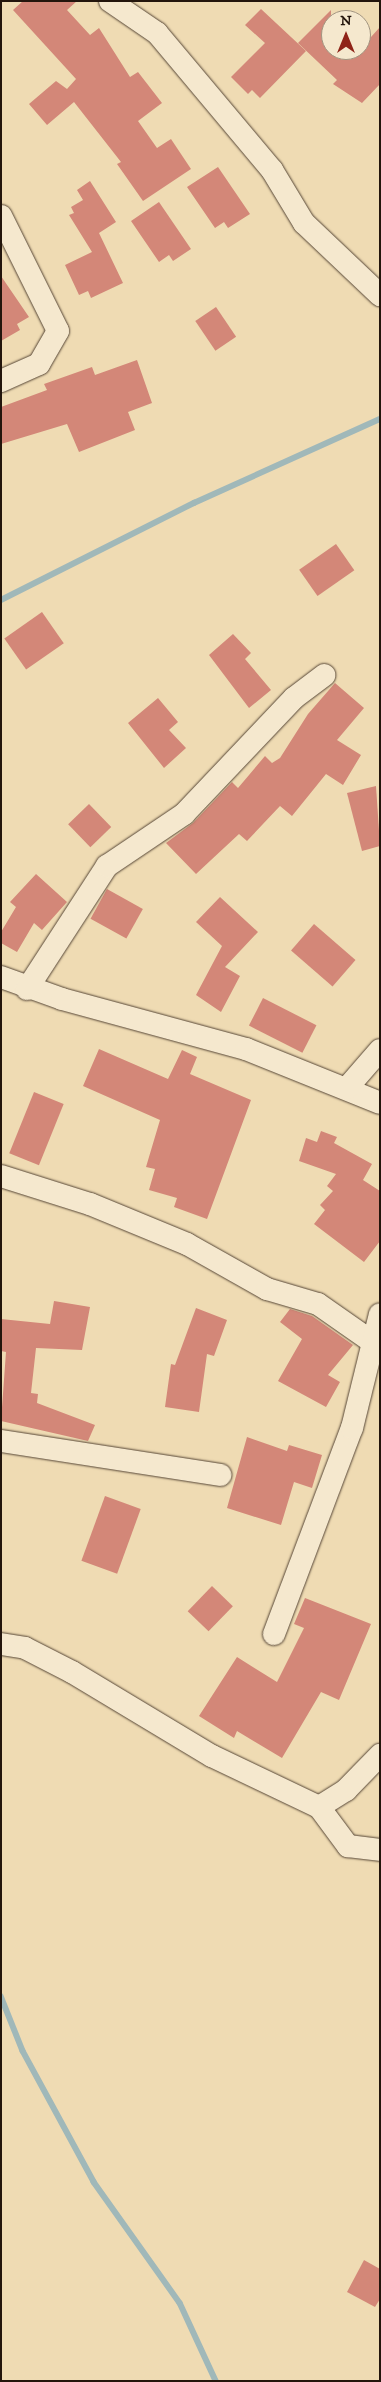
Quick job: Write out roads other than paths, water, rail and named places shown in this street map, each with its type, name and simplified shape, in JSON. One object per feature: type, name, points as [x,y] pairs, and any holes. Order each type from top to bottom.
[{"type":"street","points":[[110,1],[156,33],[272,170],[304,223],[380,295]]},
{"type":"street","points":[[1,216],[58,331],[39,364],[1,381]]},
{"type":"street","points":[[27,989],[107,866],[184,814],[294,698],[324,675]]},
{"type":"street","points":[[1,977],[27,989],[237,1046],[347,1088],[380,1103]]},
{"type":"street","points":[[347,1088],[380,1050]]},
{"type":"street","points":[[1,1176],[90,1204],[186,1244],[266,1288],[318,1304],[371,1340]]},
{"type":"street","points":[[274,1634],[352,1428],[371,1340],[380,1314]]},
{"type":"street","points":[[1,1441],[22,1448],[220,1475]]},
{"type":"street","points":[[1,1644],[25,1648],[212,1756],[319,1806],[348,1846],[380,1850]]},
{"type":"street","points":[[319,1806],[346,1790],[380,1755]]},
{"type":"waterway","points":[[1,600],[194,503],[380,419]]},
{"type":"waterway","points":[[1,1996],[23,2051],[94,2182],[180,2303],[216,2381]]}]
